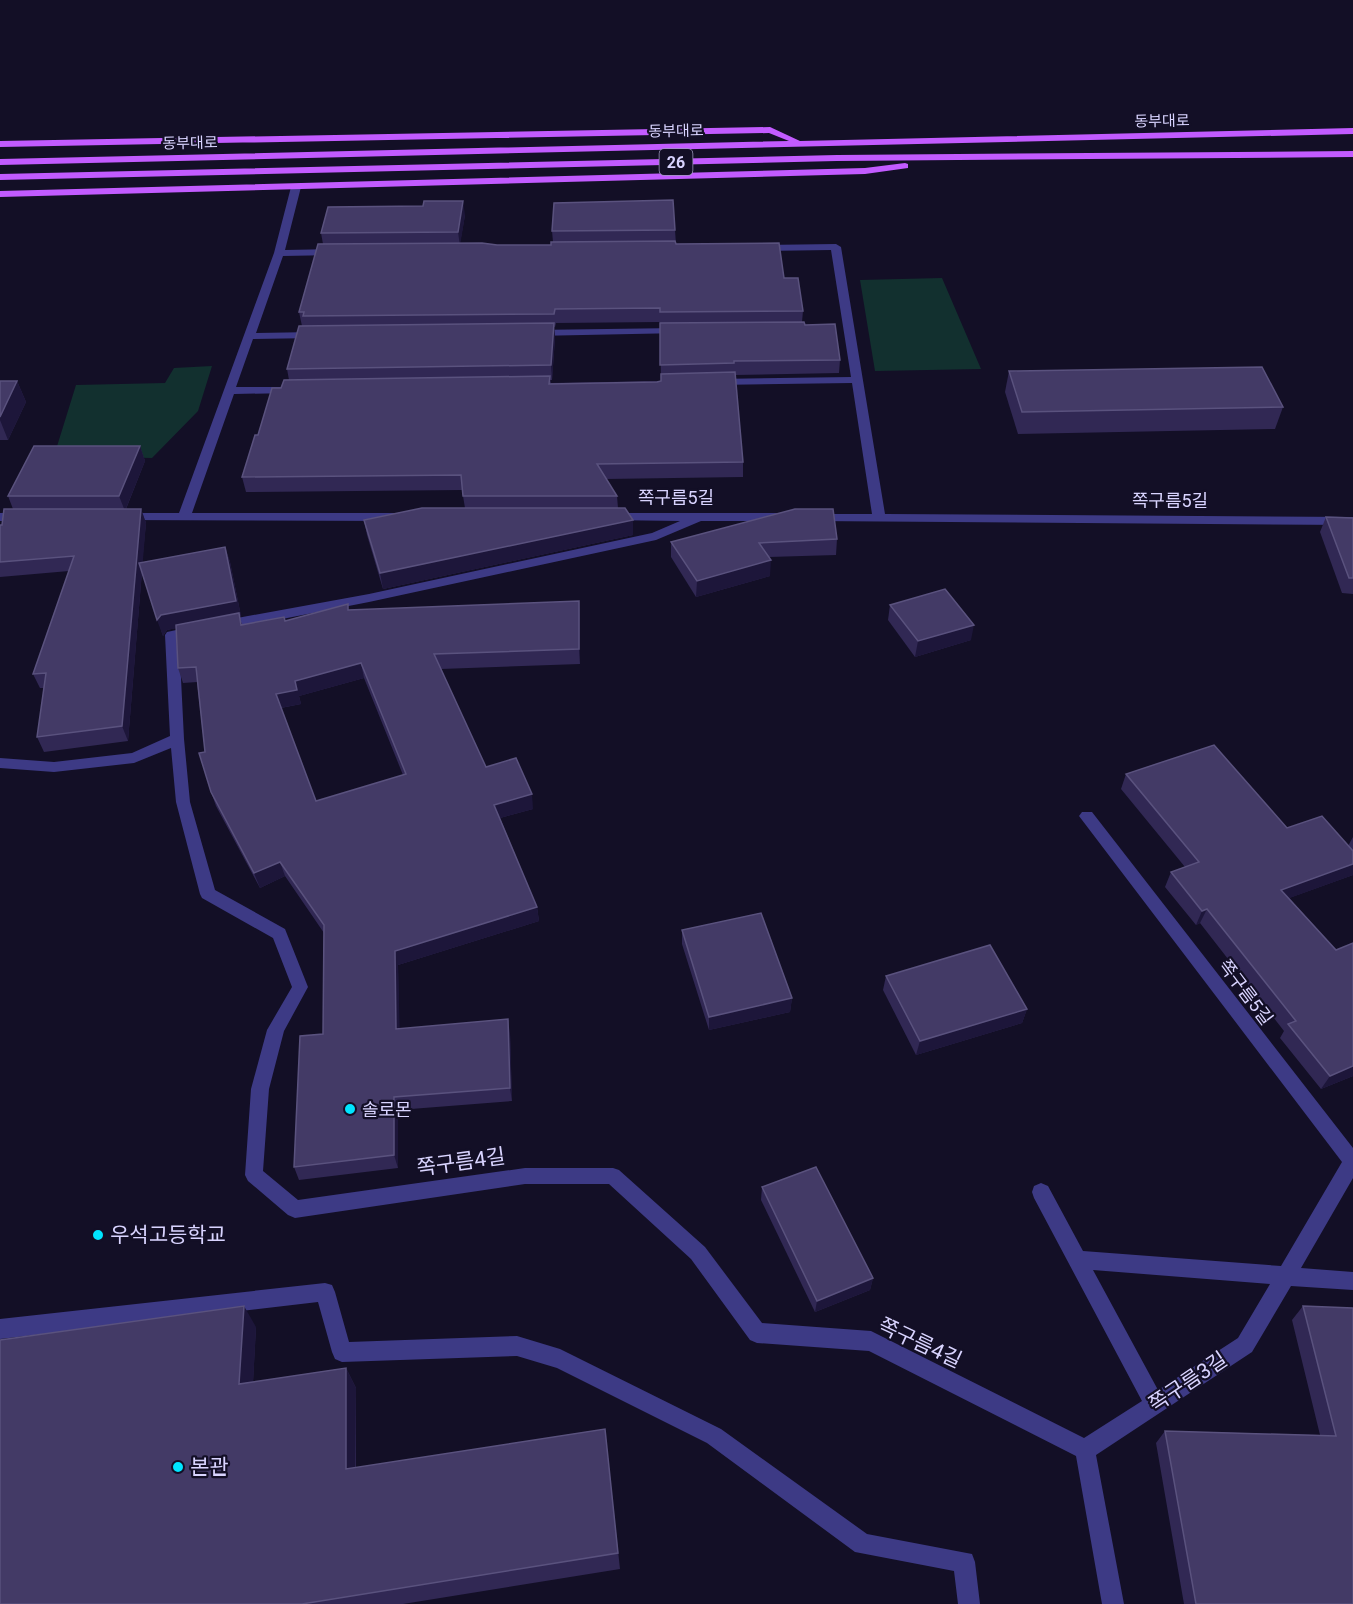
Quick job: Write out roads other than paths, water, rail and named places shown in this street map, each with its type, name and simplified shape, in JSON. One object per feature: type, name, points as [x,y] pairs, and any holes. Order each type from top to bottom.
[{"type":"main road","points":[[0,144],[770,130],[801,144]]},
{"type":"main road","name":"동부대로","points":[[0,162],[1353,131]]},
{"type":"main road","name":"동부대로","points":[[0,177],[967,157],[1353,154]]},
{"type":"main road","points":[[0,194],[865,171],[967,157]]},
{"type":"street","points":[[184,517],[279,253],[296,187]]},
{"type":"street","points":[[742,248],[836,248],[879,518]]},
{"type":"street","points":[[279,253],[351,252]]},
{"type":"street","points":[[837,329],[849,329]]},
{"type":"street","points":[[525,333],[693,331]]},
{"type":"street","points":[[249,336],[321,335]]},
{"type":"street","points":[[703,383],[857,380]]},
{"type":"street","points":[[229,391],[300,390]]},
{"type":"street","points":[[0,517],[34,517]]},
{"type":"street","points":[[115,517],[411,517]]},
{"type":"street","name":"쪽구름5길","points":[[603,517],[1353,521]]},
{"type":"street","points":[[0,763],[54,767],[134,758],[177,739],[172,635],[369,598],[656,536],[699,517]]},
{"type":"street","name":"쪽구름4길","points":[[177,739],[183,802],[208,894],[279,934],[300,987],[276,1030],[260,1089],[254,1175],[295,1209],[525,1176],[613,1176],[698,1252],[757,1333],[872,1341],[1085,1450]]},
{"type":"street","name":"쪽구름5길","points":[[1087,816],[1352,1162]]},
{"type":"street","name":"쪽구름3길","points":[[1085,1450],[1245,1345],[1352,1162]]},
{"type":"street","points":[[1041,1192],[1155,1405]]},
{"type":"street","points":[[1077,1260],[1353,1281]]},
{"type":"street","points":[[0,1329],[325,1292],[342,1352],[517,1346],[560,1359],[714,1436],[863,1544],[964,1562],[969,1604]]},
{"type":"street","points":[[1085,1450],[1113,1604]]},
{"type":"place","name":"솔로몬","points":[[350,1109]]},
{"type":"place","name":"우석고등학교","points":[[98,1235]]},
{"type":"place","name":"본관","points":[[178,1467]]}]
